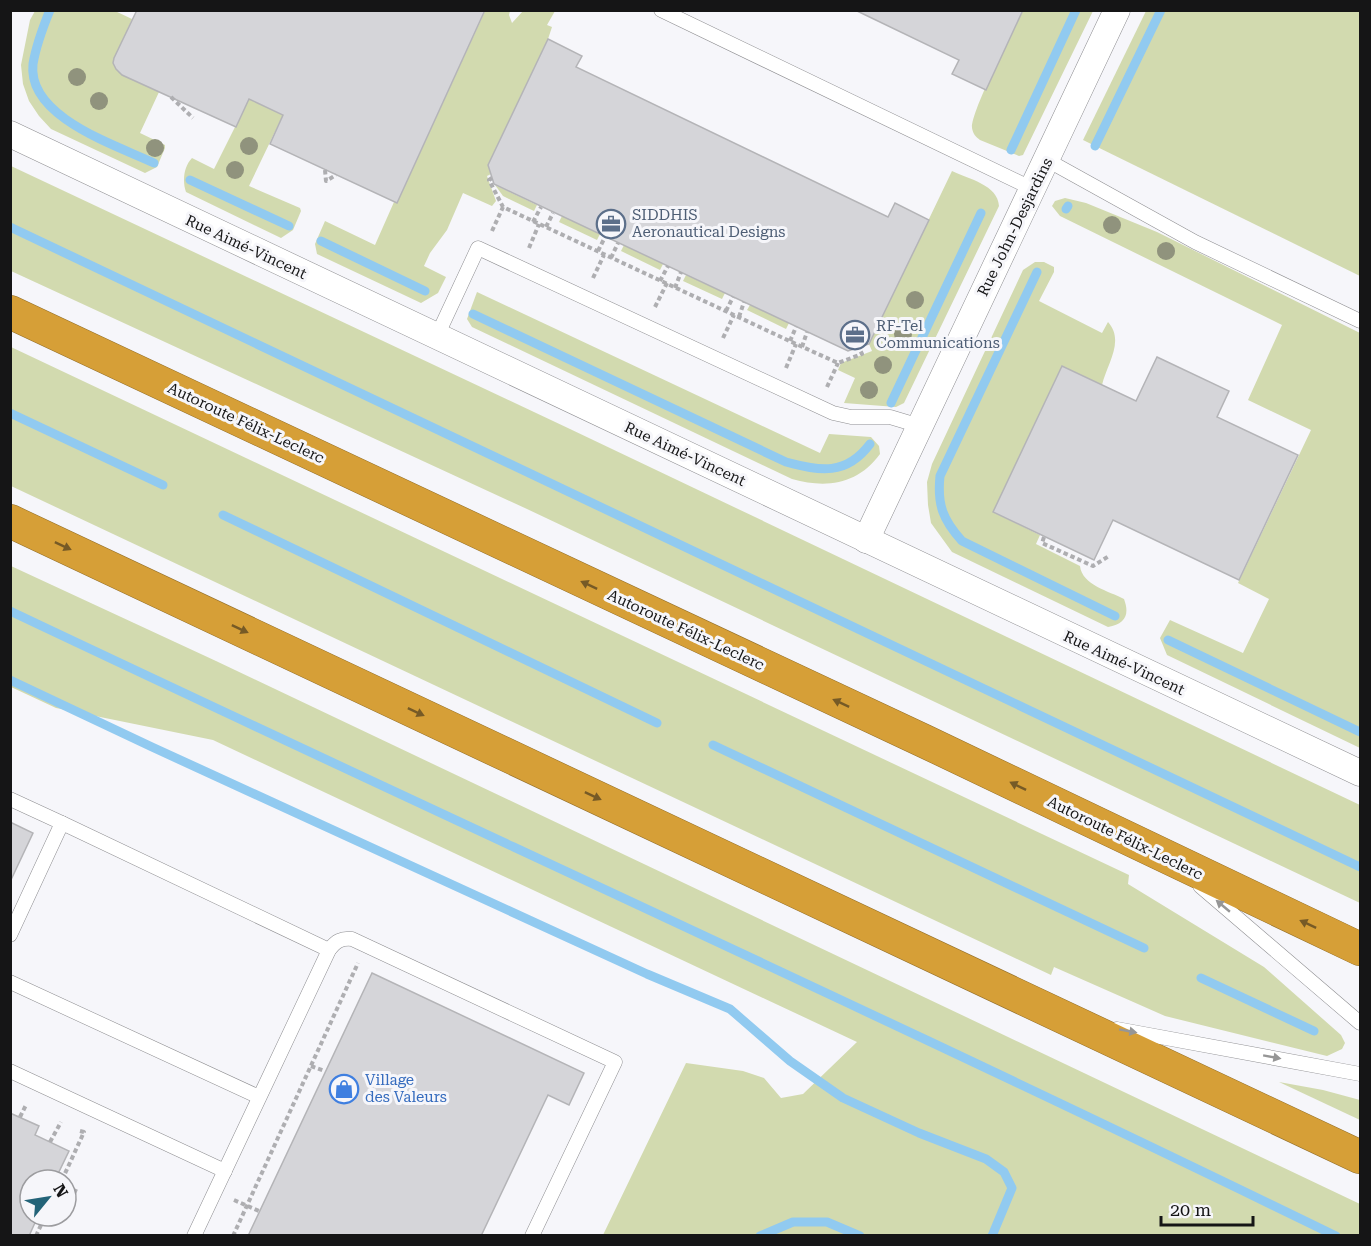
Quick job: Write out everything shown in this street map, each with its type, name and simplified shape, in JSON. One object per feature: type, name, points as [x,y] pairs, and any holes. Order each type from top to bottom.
[{"type":"highway","name":"Autoroute Félix-Leclerc","points":[[10,312],[924,741],[1360,949]]},
{"type":"highway","points":[[10,521],[1360,1157]]},
{"type":"street","name":"Rue John-Desjardins","points":[[866,540],[1117,10]]},
{"type":"street","name":"Rue Aimé-Vincent","points":[[10,134],[1360,773]]},
{"type":"lane","points":[[661,10],[1033,189]]},
{"type":"lane","points":[[1047,160],[1195,242],[1360,321]]},
{"type":"lane","points":[[437,336],[478,248],[833,413],[851,417],[891,417],[920,426]]},
{"type":"lane","points":[[10,799],[329,950]]},
{"type":"lane","points":[[10,935],[62,823]]},
{"type":"lane","points":[[1167,858],[1360,1023]]},
{"type":"lane","points":[[194,1236],[329,950],[336,942],[344,938],[352,939],[615,1062],[532,1236]]},
{"type":"lane","points":[[10,982],[259,1097]]},
{"type":"lane","points":[[1071,1021],[1360,1074]]},
{"type":"lane","points":[[10,1071],[225,1170]]},
{"type":"path","points":[[171,97],[193,118]]},
{"type":"path","points":[[325,170],[326,181],[336,175]]},
{"type":"path","points":[[492,178],[489,180],[503,207],[675,288],[838,363],[862,354],[859,348]]},
{"type":"path","points":[[533,222],[541,207]]},
{"type":"path","points":[[546,227],[553,213]]},
{"type":"path","points":[[598,251],[605,237]]},
{"type":"path","points":[[611,258],[618,243]]},
{"type":"path","points":[[660,281],[668,266]]},
{"type":"path","points":[[675,288],[681,272]]},
{"type":"path","points":[[726,311],[733,297]]},
{"type":"path","points":[[739,317],[744,302]]},
{"type":"path","points":[[790,341],[796,327]]},
{"type":"path","points":[[802,346],[807,332]]},
{"type":"path","points":[[1044,537],[1042,543],[1093,566],[1108,556]]},
{"type":"path","points":[[233,1236],[357,965]]},
{"type":"path","points":[[311,1066],[325,1071]]},
{"type":"path","points":[[18,1102],[34,1109]]},
{"type":"path","points":[[20,1118],[26,1105]]},
{"type":"path","points":[[52,1118],[68,1125]]},
{"type":"path","points":[[51,1142],[61,1122]]},
{"type":"path","points":[[68,1168],[84,1132],[76,1129]]},
{"type":"path","points":[[247,1205],[259,1211]]},
{"type":"green space","points":[[35,11],[115,11],[132,19],[113,63],[122,75],[159,92],[140,133],[165,145],[157,167],[145,173],[51,129],[39,116],[29,101],[23,84],[21,65],[30,20]]},
{"type":"green space","points":[[485,11],[510,11],[512,23],[523,11],[555,11],[547,25],[552,27],[548,39],[488,165],[491,174],[487,176],[496,201],[492,206],[463,193],[447,230],[430,253],[424,266],[446,277],[438,293],[421,303],[317,254],[315,244],[325,221],[375,245],[394,202],[397,203]]},
{"type":"green space","points":[[1023,11],[1093,11],[1023,155],[1019,156],[980,140],[972,128],[978,105]]},
{"type":"green space","points":[[1146,11],[1360,11],[1360,276],[1083,140]]},
{"type":"green space","points":[[249,99],[283,115],[249,186],[300,208],[301,211],[293,230],[281,238],[186,192],[185,188],[184,179],[189,161],[192,158],[214,169]]},
{"type":"green space","points":[[11,166],[1360,805],[1360,903],[527,509],[11,271]]},
{"type":"green space","points":[[952,171],[988,188],[994,193],[999,206],[904,403],[896,407],[844,403],[855,378],[838,370],[841,363],[872,351],[869,344]]},
{"type":"green space","points":[[495,185],[537,205],[534,211],[503,196]]},
{"type":"green space","points":[[1065,198],[1086,203],[1157,232],[1360,333],[1360,748],[1167,655],[1160,638],[1170,620],[1243,653],[1269,599],[1238,583],[1311,430],[1248,400],[1282,325],[1060,216],[1052,206],[1055,201]]},
{"type":"green space","points":[[562,216],[600,234],[597,240],[559,222]]},
{"type":"green space","points":[[624,245],[663,264],[660,270],[621,251]]},
{"type":"green space","points":[[1035,262],[1044,262],[1054,267],[1054,272],[1039,301],[1102,333],[1108,322],[1113,329],[1115,345],[1102,385],[1062,366],[993,512],[1040,535],[1036,544],[1080,566],[1082,573],[1091,583],[1124,599],[1125,618],[1119,624],[1108,627],[952,552],[931,523],[927,482],[932,464],[1023,270]]},
{"type":"green space","points":[[686,275],[725,293],[722,299],[683,281]]},
{"type":"green space","points":[[477,292],[820,453],[829,434],[871,437],[879,446],[880,454],[862,472],[841,482],[817,484],[792,479],[472,327],[467,319]]},
{"type":"green space","points":[[750,305],[789,323],[786,329],[747,310]]},
{"type":"green space","points":[[11,347],[1129,875],[1128,884],[1264,967],[1341,1035],[1345,1043],[1342,1049],[1327,1056],[1165,1016],[1054,967],[1051,975],[11,486]]},
{"type":"green space","points":[[11,566],[1360,1204],[1360,1235],[603,1235],[686,1063],[743,1071],[764,1078],[781,1098],[803,1094],[857,1042],[213,740],[56,708],[11,687]]},
{"type":"green space","points":[[1279,1082],[1360,1100],[1360,1120]]},
{"type":"building","points":[[137,10],[485,10],[397,203],[270,144],[283,115],[249,99],[236,127],[122,75],[113,63],[114,58]]},
{"type":"building","points":[[855,10],[1023,10],[986,90],[952,74],[959,60]]},
{"type":"building","points":[[548,39],[582,56],[576,67],[888,217],[895,203],[929,220],[869,344],[848,351],[494,184],[488,165]]},
{"type":"building","points":[[1157,357],[1229,391],[1217,417],[1298,455],[1239,580],[1113,520],[1094,560],[993,512],[1062,366],[1136,401]]},
{"type":"building","points":[[10,822],[33,833],[10,882]]},
{"type":"building","points":[[372,973],[584,1073],[569,1105],[548,1095],[481,1236],[248,1236]]},
{"type":"building","points":[[10,1113],[39,1126],[35,1135],[69,1151],[61,1168],[18,1168],[18,1228],[33,1228],[29,1236],[10,1235]]},
{"type":"waterway","points":[[50,10],[33,64],[35,83],[44,99],[77,127],[154,163]]},
{"type":"waterway","points":[[1011,150],[1076,10]]},
{"type":"waterway","points":[[1095,146],[1161,10]]},
{"type":"waterway","points":[[190,180],[289,226]]},
{"type":"waterway","points":[[891,403],[981,213]]},
{"type":"waterway","points":[[10,227],[1360,867]]},
{"type":"waterway","points":[[321,241],[425,291]]},
{"type":"waterway","points":[[1037,272],[940,476],[941,504],[946,519],[962,541],[1115,616]]},
{"type":"waterway","points":[[473,314],[786,462],[821,469],[842,466],[852,462],[870,444]]},
{"type":"waterway","points":[[10,413],[163,485]]},
{"type":"waterway","points":[[223,515],[657,723]]},
{"type":"waterway","points":[[10,611],[1006,1077],[1336,1236]]},
{"type":"waterway","points":[[1168,640],[1360,732]]},
{"type":"waterway","points":[[10,680],[647,974],[730,1009],[790,1061],[843,1098],[919,1133],[986,1159],[1004,1172],[1012,1188],[992,1236]]},
{"type":"waterway","points":[[713,745],[1144,948]]},
{"type":"waterway","points":[[1201,978],[1314,1031]]},
{"type":"waterway","points":[[760,1236],[793,1222],[827,1222],[860,1236]]},
{"type":"place","name":"SIDDHIS Aeronautical Designs","points":[[611,224]]},
{"type":"place","name":"RF-Tel Communications","points":[[855,335]]},
{"type":"place","name":"Village des Valeurs","points":[[344,1089]]}]
